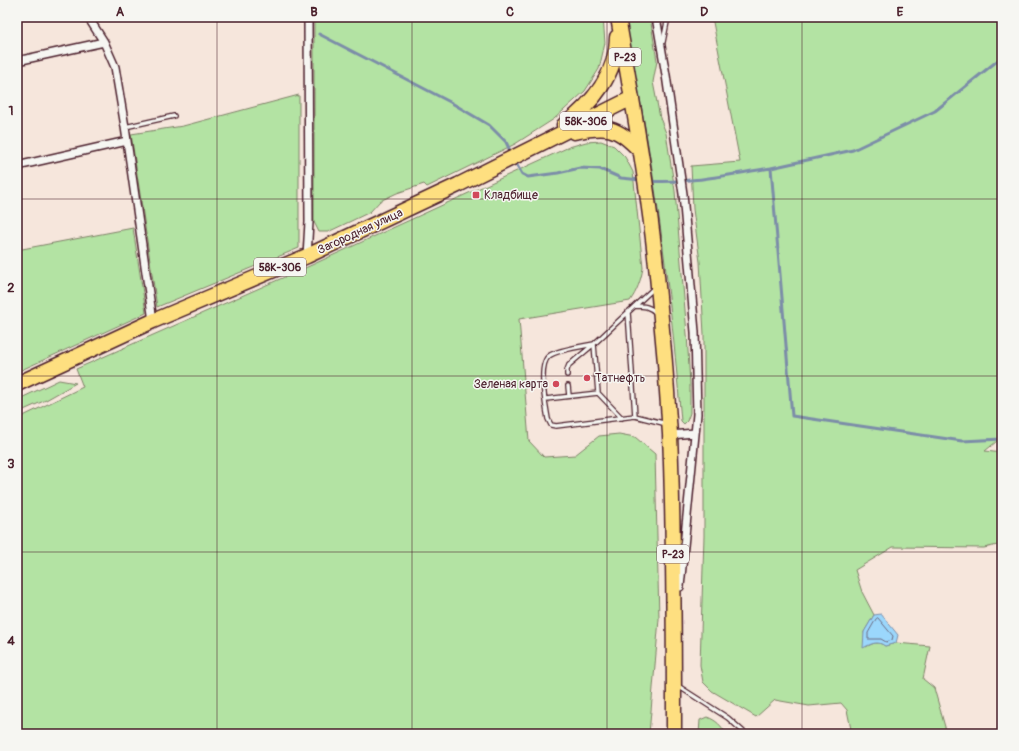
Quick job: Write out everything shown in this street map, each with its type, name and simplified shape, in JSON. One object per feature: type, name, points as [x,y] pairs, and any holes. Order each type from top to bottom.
[{"type":"highway","name":"Р-23","points":[[618,17],[640,151],[658,284],[661,321],[669,430],[674,639],[674,734]]},
{"type":"highway","points":[[540,144],[574,118],[602,87],[614,59],[617,41],[618,17]]},
{"type":"highway","name":"Загородная улица","points":[[17,384],[153,321],[306,256],[458,185],[632,98]]},
{"type":"highway","points":[[540,144],[591,128],[605,128],[618,132],[628,138],[640,151]]},
{"type":"street","points":[[88,17],[104,42],[115,67],[153,321]]},
{"type":"street","points":[[306,256],[309,222],[308,17]]},
{"type":"street","points":[[656,17],[662,47],[682,194],[693,317],[697,388],[695,433],[674,639]]},
{"type":"street","points":[[17,61],[104,42]]},
{"type":"street","points":[[17,166],[127,141]]},
{"type":"street","points":[[669,430],[695,433]]},
{"type":"lane","points":[[662,47],[668,17]]},
{"type":"lane","points":[[125,127],[174,116]]},
{"type":"lane","points":[[567,375],[569,365],[594,344],[658,284]]},
{"type":"lane","points":[[634,306],[651,308],[661,321]]},
{"type":"lane","points":[[628,312],[635,416]]},
{"type":"lane","points":[[594,344],[598,393],[622,418]]},
{"type":"lane","points":[[594,344],[557,352],[549,356],[544,362],[542,370],[548,420],[551,425],[556,426],[635,416],[669,430]]},
{"type":"lane","points":[[568,386],[569,396]]},
{"type":"lane","points":[[546,399],[598,393]]},
{"type":"lane","points":[[674,684],[728,718],[746,734]]},
{"type":"green space","points":[[314,17],[603,17],[605,43],[599,69],[585,91],[554,119],[515,144],[427,187],[424,184],[397,193],[380,201],[370,212],[328,232],[319,232],[314,222]]},
{"type":"green space","points":[[625,17],[650,17],[657,61],[653,82],[660,118],[666,133],[675,191],[687,334],[690,413],[684,424],[681,421],[669,295],[657,200]]},
{"type":"green space","points":[[712,17],[1002,17],[1002,437],[985,451],[1002,453],[1002,544],[984,548],[893,547],[855,570],[862,592],[874,615],[864,632],[866,647],[878,643],[885,646],[896,643],[930,646],[923,679],[934,688],[947,734],[852,734],[847,710],[841,703],[809,706],[775,700],[756,717],[712,691],[703,682],[700,665],[704,536],[704,334],[700,262],[693,209],[691,166],[740,162]]},
{"type":"green space","points":[[299,95],[299,248],[157,307],[131,134],[183,126]]},
{"type":"green space","points":[[601,141],[614,146],[625,157],[633,172],[643,268],[637,289],[630,301],[519,319],[529,441],[544,457],[575,455],[599,436],[619,434],[635,437],[655,454],[659,619],[649,734],[17,734],[17,419],[83,387],[76,369],[314,264],[569,147],[586,142]]},
{"type":"green space","points":[[133,228],[146,313],[17,372],[17,250]]},
{"type":"green space","points":[[59,380],[76,383],[46,400],[17,413],[17,400]]},
{"type":"green space","points":[[707,717],[723,728],[726,734],[699,734],[700,720]]},
{"type":"water","points":[[881,614],[898,635],[896,643],[885,646],[879,643],[874,643],[863,648],[864,632],[874,615]]},
{"type":"waterway","points":[[319,34],[450,102],[489,125],[506,142],[512,155]]},
{"type":"waterway","points":[[771,168],[853,150],[935,111],[1002,57]]},
{"type":"waterway","points":[[515,162],[522,174],[528,177],[580,168],[600,169],[621,178],[641,180]]},
{"type":"waterway","points":[[648,181],[663,182],[694,180],[771,168],[792,416],[962,441],[1002,439]]},
{"type":"place","name":"Кладбище","points":[[476,195]]},
{"type":"place","name":"Татнефть","points":[[587,378]]},
{"type":"place","name":"Зеленая карта","points":[[556,384]]}]
